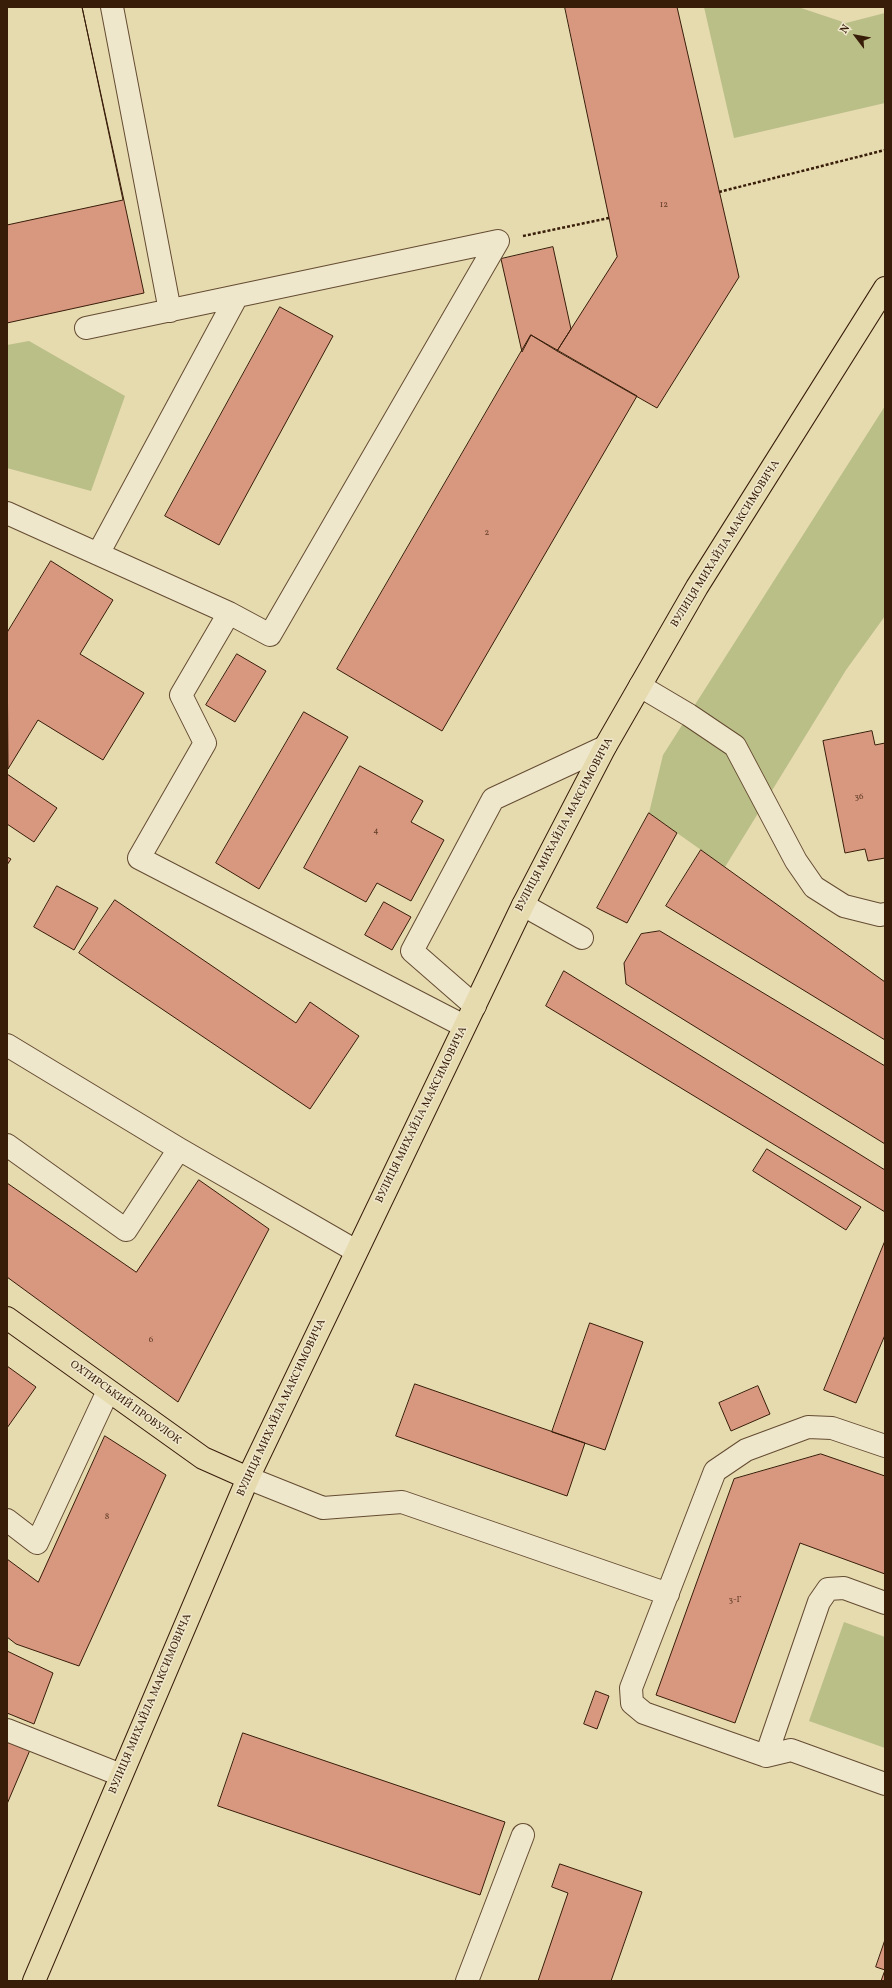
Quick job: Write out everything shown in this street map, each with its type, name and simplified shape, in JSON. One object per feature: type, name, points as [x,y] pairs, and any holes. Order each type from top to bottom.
[{"type":"main road","name":"ВУЛИЦЯ МИХАЙЛА МАКСИМОВИЧА","points":[[34,1981],[248,1478],[523,905],[605,748],[697,587],[885,288]]},
{"type":"main road","name":"ОХТИРСЬКИЙ ПРОВУЛОК","points":[[7,1318],[203,1458],[248,1478]]},
{"type":"lane","points":[[112,7],[170,311]]},
{"type":"lane","points":[[7,513],[229,613],[270,635],[498,241],[86,328]]},
{"type":"lane","points":[[98,554],[237,296]]},
{"type":"lane","points":[[229,613],[181,695],[205,743],[139,858],[464,1026]]},
{"type":"lane","points":[[640,686],[689,715],[735,746],[796,861],[814,887],[844,906],[880,915],[885,914]]},
{"type":"lane","points":[[475,1006],[412,951],[493,799],[605,748]]},
{"type":"lane","points":[[523,905],[582,938]]},
{"type":"lane","points":[[7,1045],[179,1148],[356,1251]]},
{"type":"lane","points":[[7,1145],[126,1230],[179,1148]]},
{"type":"lane","points":[[7,1520],[38,1542],[108,1390]]},
{"type":"lane","points":[[885,1446],[832,1428],[808,1427],[746,1450],[715,1471],[631,1688],[632,1703],[644,1713],[766,1756],[791,1750],[885,1784]]},
{"type":"lane","points":[[248,1478],[323,1508],[402,1502],[668,1594]]},
{"type":"lane","points":[[766,1756],[819,1602],[828,1589],[844,1588],[885,1602]]},
{"type":"lane","points":[[7,1730],[121,1775]]},
{"type":"lane","points":[[467,1981],[522,1835]]},
{"type":"path","points":[[719,192],[885,150]]},
{"type":"path","points":[[550,230],[609,218]]},
{"type":"green space","points":[[704,7],[798,7],[846,23],[885,13],[885,103],[734,138]]},
{"type":"green space","points":[[29,341],[125,396],[91,491],[7,468],[7,345]]},
{"type":"green space","points":[[885,406],[885,616],[846,670],[725,867],[649,813],[663,755]]},
{"type":"green space","points":[[844,1622],[885,1637],[885,1748],[809,1721]]},
{"type":"building","points":[[7,7],[82,7],[144,293],[7,323]]},
{"type":"building","points":[[7,7],[82,7],[123,200],[7,225]]},
{"type":"building","points":[[565,7],[677,7],[739,277],[657,408],[557,351],[617,257]]},
{"type":"building","points":[[553,247],[571,329],[557,351],[531,335],[522,352],[501,259]]},
{"type":"building","points":[[280,307],[333,336],[219,545],[165,516]]},
{"type":"building","points":[[531,335],[637,396],[442,731],[337,669]]},
{"type":"building","points":[[51,561],[113,600],[80,654],[144,693],[103,760],[38,720],[8,769],[7,633]]},
{"type":"building","points":[[237,654],[266,671],[235,722],[206,705]]},
{"type":"building","points":[[304,712],[348,737],[259,889],[216,863]]},
{"type":"building","points":[[872,731],[875,745],[885,743],[885,858],[868,861],[865,849],[845,853],[823,741]]},
{"type":"building","points":[[360,766],[423,801],[411,822],[444,840],[411,901],[377,883],[366,902],[304,868]]},
{"type":"building","points":[[7,774],[57,808],[34,842],[7,824]]},
{"type":"building","points":[[649,813],[677,833],[627,923],[597,908]]},
{"type":"building","points":[[701,850],[885,982],[885,1040],[666,906]]},
{"type":"building","points":[[7,857],[11,859],[7,865]]},
{"type":"building","points":[[57,886],[98,908],[74,950],[34,927]]},
{"type":"building","points":[[115,900],[296,1023],[310,1002],[359,1036],[310,1109],[79,953]]},
{"type":"building","points":[[384,902],[411,917],[392,950],[365,935]]},
{"type":"building","points":[[660,931],[885,1066],[885,1144],[626,984],[624,963],[641,934]]},
{"type":"building","points":[[564,971],[885,1170],[885,1212],[546,1006]]},
{"type":"building","points":[[767,1149],[861,1207],[846,1230],[753,1171]]},
{"type":"building","points":[[199,1180],[269,1229],[178,1402],[7,1277],[7,1183],[136,1272]]},
{"type":"building","points":[[885,1241],[885,1335],[856,1403],[824,1390]]},
{"type":"building","points":[[590,1323],[643,1342],[605,1450],[552,1432]]},
{"type":"building","points":[[7,1366],[36,1387],[7,1428]]},
{"type":"building","points":[[415,1384],[585,1443],[567,1496],[396,1436]]},
{"type":"building","points":[[758,1386],[770,1414],[731,1431],[719,1403]]},
{"type":"building","points":[[105,1436],[166,1475],[79,1666],[16,1644],[7,1637],[7,1559],[38,1582]]},
{"type":"building","points":[[821,1454],[885,1476],[885,1574],[800,1543],[735,1723],[656,1695],[734,1479]]},
{"type":"building","points":[[7,1651],[53,1673],[34,1724],[7,1713]]},
{"type":"building","points":[[596,1691],[609,1696],[597,1729],[584,1724]]},
{"type":"building","points":[[243,1733],[505,1822],[480,1895],[218,1806]]},
{"type":"building","points":[[7,1741],[30,1750],[7,1804]]},
{"type":"building","points":[[560,1864],[642,1892],[611,1981],[538,1981],[568,1893],[552,1887]]},
{"type":"building","points":[[885,1940],[885,1970],[876,1967]]},
{"type":"building","points":[[885,1970],[885,1981],[881,1981]]}]
